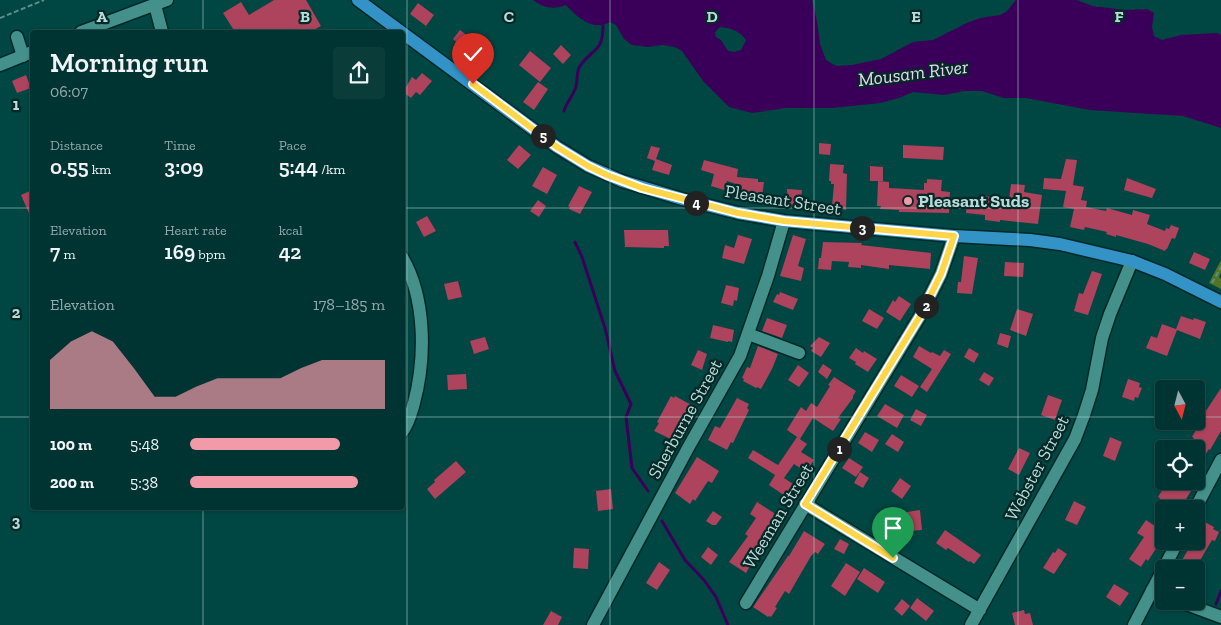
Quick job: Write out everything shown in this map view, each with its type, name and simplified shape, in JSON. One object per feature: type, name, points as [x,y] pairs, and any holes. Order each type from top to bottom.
[{"type":"main road","name":"Pleasant Street","points":[[358,0],[396,30]]},
{"type":"main road","name":"Pleasant Street","points":[[405,37],[534,130],[588,166],[622,181],[738,213],[784,221],[1044,242],[1090,250],[1132,261],[1184,283],[1221,302]]},
{"type":"street","points":[[86,30],[161,2],[162,30]]},
{"type":"street","points":[[0,66],[28,54],[17,37]]},
{"type":"street","name":"Sherburne Street","points":[[593,625],[698,429],[732,372],[748,334],[771,267],[784,221]]},
{"type":"street","name":"Weeman Street","points":[[746,603],[920,316],[941,274],[954,236]]},
{"type":"street","name":"Webster Street","points":[[972,625],[1075,439],[1092,390],[1105,330],[1132,261]]},
{"type":"street","points":[[405,264],[413,282],[422,336],[418,388],[405,428]]},
{"type":"street","points":[[748,334],[799,352]]},
{"type":"street","points":[[1200,500],[1221,460]]},
{"type":"street","points":[[805,504],[980,610]]},
{"type":"street","points":[[1134,625],[1155,597]]},
{"type":"street","points":[[1202,610],[1221,617]]},
{"type":"path","points":[[0,18],[44,0]]},
{"type":"path","points":[[1212,283],[1221,267]]},
{"type":"green space","points":[[1221,260],[1221,273],[1219,277],[1221,279],[1221,289],[1209,283]]},
{"type":"water","name":"Mousam River","points":[[533,0],[812,0],[820,44],[826,60],[836,66],[881,59],[913,42],[933,40],[980,18],[1000,15],[1007,11],[1016,0],[1077,0],[1092,6],[1126,10],[1147,9],[1154,13],[1152,27],[1154,36],[1162,40],[1181,35],[1217,33],[1221,35],[1221,128],[1183,116],[1090,110],[1026,98],[1004,98],[982,91],[965,91],[944,95],[913,92],[880,103],[832,108],[786,108],[752,113],[729,107],[703,81],[682,51],[675,47],[632,45],[624,39],[616,25],[610,22],[604,25],[592,24],[580,18],[566,5],[553,8]],"holes":[[[720,27],[731,29],[744,37],[746,40],[741,50],[728,51],[721,40],[716,37],[715,32]]]},
{"type":"building","points":[[274,0],[306,0],[321,26],[314,30],[234,30],[223,13],[241,2],[249,15]]},
{"type":"building","points":[[418,3],[434,15],[426,26],[410,14]]},
{"type":"building","points":[[460,30],[486,50],[477,61],[453,39]]},
{"type":"building","points":[[561,45],[571,55],[563,64],[553,54]]},
{"type":"building","points":[[530,51],[551,68],[540,82],[519,65]]},
{"type":"building","points":[[422,73],[432,81],[420,95],[416,92],[411,98],[405,94],[405,89],[412,77],[416,80]]},
{"type":"building","points":[[26,75],[30,88],[17,93],[12,81]]},
{"type":"building","points":[[538,82],[548,89],[534,110],[523,102]]},
{"type":"building","points":[[819,143],[831,144],[830,155],[819,154]]},
{"type":"building","points":[[519,145],[531,155],[518,169],[507,160]]},
{"type":"building","points":[[903,145],[944,147],[943,160],[903,158]]},
{"type":"building","points":[[651,146],[660,148],[656,159],[672,165],[669,175],[652,170],[655,161],[647,158]]},
{"type":"building","points":[[1066,159],[1077,160],[1073,185],[1084,187],[1081,200],[1087,201],[1086,207],[1106,211],[1107,208],[1132,215],[1133,210],[1150,215],[1147,224],[1165,231],[1171,225],[1179,228],[1175,239],[1172,238],[1167,249],[1165,251],[1148,244],[1116,235],[1116,237],[1106,234],[1107,232],[1085,227],[1084,230],[1070,227],[1074,209],[1063,207],[1066,191],[1043,189],[1044,178],[1061,179]]},
{"type":"building","points":[[704,160],[738,169],[737,177],[758,179],[758,182],[764,182],[762,197],[756,197],[756,199],[741,198],[742,186],[727,181],[724,190],[711,186],[714,174],[701,170]]},
{"type":"building","points":[[830,164],[844,165],[843,173],[847,174],[846,210],[832,206],[834,184],[831,184],[831,181],[829,181]]},
{"type":"building","points":[[870,166],[883,167],[883,181],[870,181]]},
{"type":"building","points":[[543,167],[557,175],[547,194],[532,186]]},
{"type":"building","points":[[1127,178],[1156,189],[1152,198],[1124,190]]},
{"type":"building","points":[[927,179],[942,180],[941,191],[950,192],[949,213],[899,212],[899,210],[880,209],[881,206],[877,206],[878,181],[889,182],[889,188],[924,190],[924,183],[927,183]]},
{"type":"building","points":[[1011,184],[1025,185],[1024,192],[1042,195],[1038,224],[985,220],[985,215],[966,213],[967,200],[980,201],[981,196],[992,197],[991,206],[1008,207]]},
{"type":"building","points":[[579,186],[592,192],[580,214],[569,209],[570,207],[568,206]]},
{"type":"building","points":[[787,189],[802,190],[800,206],[788,205]]},
{"type":"building","points":[[30,191],[30,215],[21,195]]},
{"type":"building","points":[[538,200],[546,206],[539,217],[530,211]]},
{"type":"building","points":[[427,216],[436,231],[424,237],[416,222]]},
{"type":"building","points":[[624,230],[668,230],[669,246],[664,246],[664,248],[625,247]]},
{"type":"building","points":[[738,235],[752,239],[744,264],[722,258],[725,245],[734,248]]},
{"type":"building","points":[[793,235],[806,239],[798,266],[804,268],[801,281],[780,276]]},
{"type":"building","points":[[823,242],[862,243],[861,245],[931,253],[930,269],[889,265],[889,269],[861,265],[861,268],[848,267],[849,262],[832,261],[831,270],[818,269]]},
{"type":"building","points":[[1194,252],[1210,259],[1205,270],[1189,263]]},
{"type":"building","points":[[964,256],[978,258],[972,294],[957,293],[958,282],[961,282]]},
{"type":"building","points":[[1005,262],[1024,263],[1023,277],[1004,276]]},
{"type":"building","points":[[1092,271],[1102,274],[1088,315],[1074,311],[1079,293],[1083,294]]},
{"type":"building","points":[[458,281],[462,297],[448,300],[444,284]]},
{"type":"building","points":[[726,285],[739,288],[737,301],[734,300],[733,306],[721,303]]},
{"type":"building","points":[[780,292],[798,299],[793,310],[773,302]]},
{"type":"building","points":[[899,296],[911,304],[900,321],[886,312],[893,300],[895,302]]},
{"type":"building","points":[[869,309],[884,318],[877,329],[862,321]]},
{"type":"building","points":[[1017,309],[1033,314],[1026,336],[1010,330]]},
{"type":"building","points":[[1181,316],[1206,322],[1200,339],[1177,330],[1167,356],[1146,348],[1151,336],[1157,338],[1162,324],[1176,329]]},
{"type":"building","points":[[767,318],[787,325],[782,338],[762,331]]},
{"type":"building","points":[[713,325],[734,330],[732,342],[710,338]]},
{"type":"building","points":[[1000,333],[1011,336],[1008,348],[997,344]]},
{"type":"building","points":[[485,337],[489,349],[474,354],[470,341]]},
{"type":"building","points":[[819,337],[830,343],[821,357],[811,351],[813,348],[810,346]]},
{"type":"building","points":[[758,346],[778,354],[761,389],[743,381],[744,379],[742,378],[747,367],[750,368]]},
{"type":"building","points":[[919,346],[940,356],[944,350],[951,354],[927,392],[920,387],[932,369],[913,357]]},
{"type":"building","points":[[856,348],[877,359],[868,372],[849,358]]},
{"type":"building","points":[[969,348],[979,354],[974,363],[964,357]]},
{"type":"building","points":[[698,350],[707,354],[702,370],[691,365]]},
{"type":"building","points":[[823,364],[832,370],[827,379],[818,372]]},
{"type":"building","points":[[798,365],[809,373],[799,387],[788,380]]},
{"type":"building","points":[[984,372],[994,378],[989,386],[979,380]]},
{"type":"building","points":[[466,374],[467,389],[448,390],[447,375]]},
{"type":"building","points":[[901,375],[919,386],[912,397],[894,386]]},
{"type":"building","points":[[834,377],[856,391],[838,418],[841,419],[833,431],[813,418],[800,439],[787,430],[801,407],[806,411],[811,403],[817,407]]},
{"type":"building","points":[[1128,379],[1140,383],[1139,387],[1142,388],[1138,398],[1135,397],[1134,401],[1122,397]]},
{"type":"building","points":[[1221,388],[1221,431],[1205,455],[1205,440],[1193,440],[1194,438],[1192,437],[1196,430],[1205,430],[1205,412]]},
{"type":"building","points":[[1048,395],[1062,400],[1055,420],[1041,415]]},
{"type":"building","points":[[671,396],[674,398],[675,396],[695,407],[677,442],[654,431]]},
{"type":"building","points":[[737,398],[749,404],[747,408],[749,410],[733,443],[731,442],[727,450],[708,440],[715,426],[720,428]]},
{"type":"building","points":[[885,404],[904,415],[897,428],[877,416]]},
{"type":"building","points":[[916,409],[927,415],[921,426],[910,420]]},
{"type":"building","points":[[865,432],[879,440],[872,452],[858,443]]},
{"type":"building","points":[[892,434],[904,442],[898,452],[885,444]]},
{"type":"building","points":[[797,437],[807,444],[801,452],[814,460],[806,472],[794,464],[784,478],[796,486],[788,498],[769,485],[775,475],[748,458],[753,450],[778,465]]},
{"type":"building","points":[[1110,437],[1122,442],[1115,461],[1103,456]]},
{"type":"building","points":[[1019,448],[1030,453],[1019,475],[1008,469]]},
{"type":"building","points":[[697,457],[719,471],[712,483],[708,481],[695,501],[693,499],[690,504],[675,493]]},
{"type":"building","points":[[849,458],[863,467],[856,477],[842,468]]},
{"type":"building","points":[[456,461],[466,472],[435,499],[427,489],[435,482],[434,480]]},
{"type":"building","points":[[860,472],[869,478],[863,488],[854,483]]},
{"type":"building","points":[[900,478],[911,486],[902,499],[891,491]]},
{"type":"building","points":[[611,489],[613,509],[598,511],[596,491]]},
{"type":"building","points":[[1162,490],[1192,490],[1185,500],[1162,500],[1158,497]]},
{"type":"building","points":[[1074,501],[1086,507],[1077,525],[1065,520]]},
{"type":"building","points":[[757,502],[777,515],[749,558],[753,561],[746,573],[729,562],[748,536],[745,534],[756,518],[750,514]]},
{"type":"building","points":[[920,510],[922,530],[909,531],[907,512]]},
{"type":"building","points":[[713,511],[722,517],[716,525],[706,521]]},
{"type":"building","points":[[1146,520],[1155,526],[1155,550],[1148,561],[1146,559],[1141,567],[1129,559],[1144,537],[1137,533]]},
{"type":"building","points":[[1205,522],[1219,532],[1215,541],[1212,540],[1200,560],[1182,560],[1188,550],[1205,550]]},
{"type":"building","points":[[945,530],[981,555],[974,564],[936,543]]},
{"type":"building","points":[[804,531],[825,544],[818,554],[815,552],[811,556],[789,594],[785,591],[775,607],[777,608],[771,617],[768,617],[753,607]]},
{"type":"building","points":[[840,539],[849,544],[844,554],[834,549]]},
{"type":"building","points":[[708,547],[718,555],[711,565],[701,557]]},
{"type":"building","points":[[574,548],[589,549],[588,569],[573,568]]},
{"type":"building","points":[[1058,548],[1067,554],[1054,574],[1043,568],[1053,552],[1055,553]]},
{"type":"building","points":[[659,562],[670,570],[657,590],[646,583]]},
{"type":"building","points":[[846,563],[860,572],[845,596],[831,586]]},
{"type":"building","points":[[864,568],[885,582],[878,593],[857,579]]},
{"type":"building","points":[[1114,584],[1129,593],[1120,606],[1106,597]]},
{"type":"building","points":[[917,598],[934,611],[926,621],[910,608]]},
{"type":"building","points":[[902,599],[910,606],[902,616],[894,609]]},
{"type":"building","points":[[1024,610],[1025,614],[1030,613],[1033,625],[1015,625],[1012,613]]},
{"type":"building","points":[[551,611],[562,617],[558,625],[543,625]]},
{"type":"waterway","points":[[564,111],[575,89],[579,68],[584,60],[599,46],[603,35],[603,26]]},
{"type":"waterway","points":[[575,242],[582,257],[605,328],[615,371],[631,404],[626,417],[632,468],[648,491]]},
{"type":"waterway","points":[[662,521],[685,560],[704,580],[716,597],[728,625]]},
{"type":"waterway","points":[[1216,604],[1221,591]]},
{"type":"place","name":"Pleasant Suds","points":[[908,201]]},
{"type":"route","points":[[473,84],[557,147],[588,166],[642,188],[738,213],[784,221],[954,236],[941,274],[920,316],[805,504],[893,558]]}]
